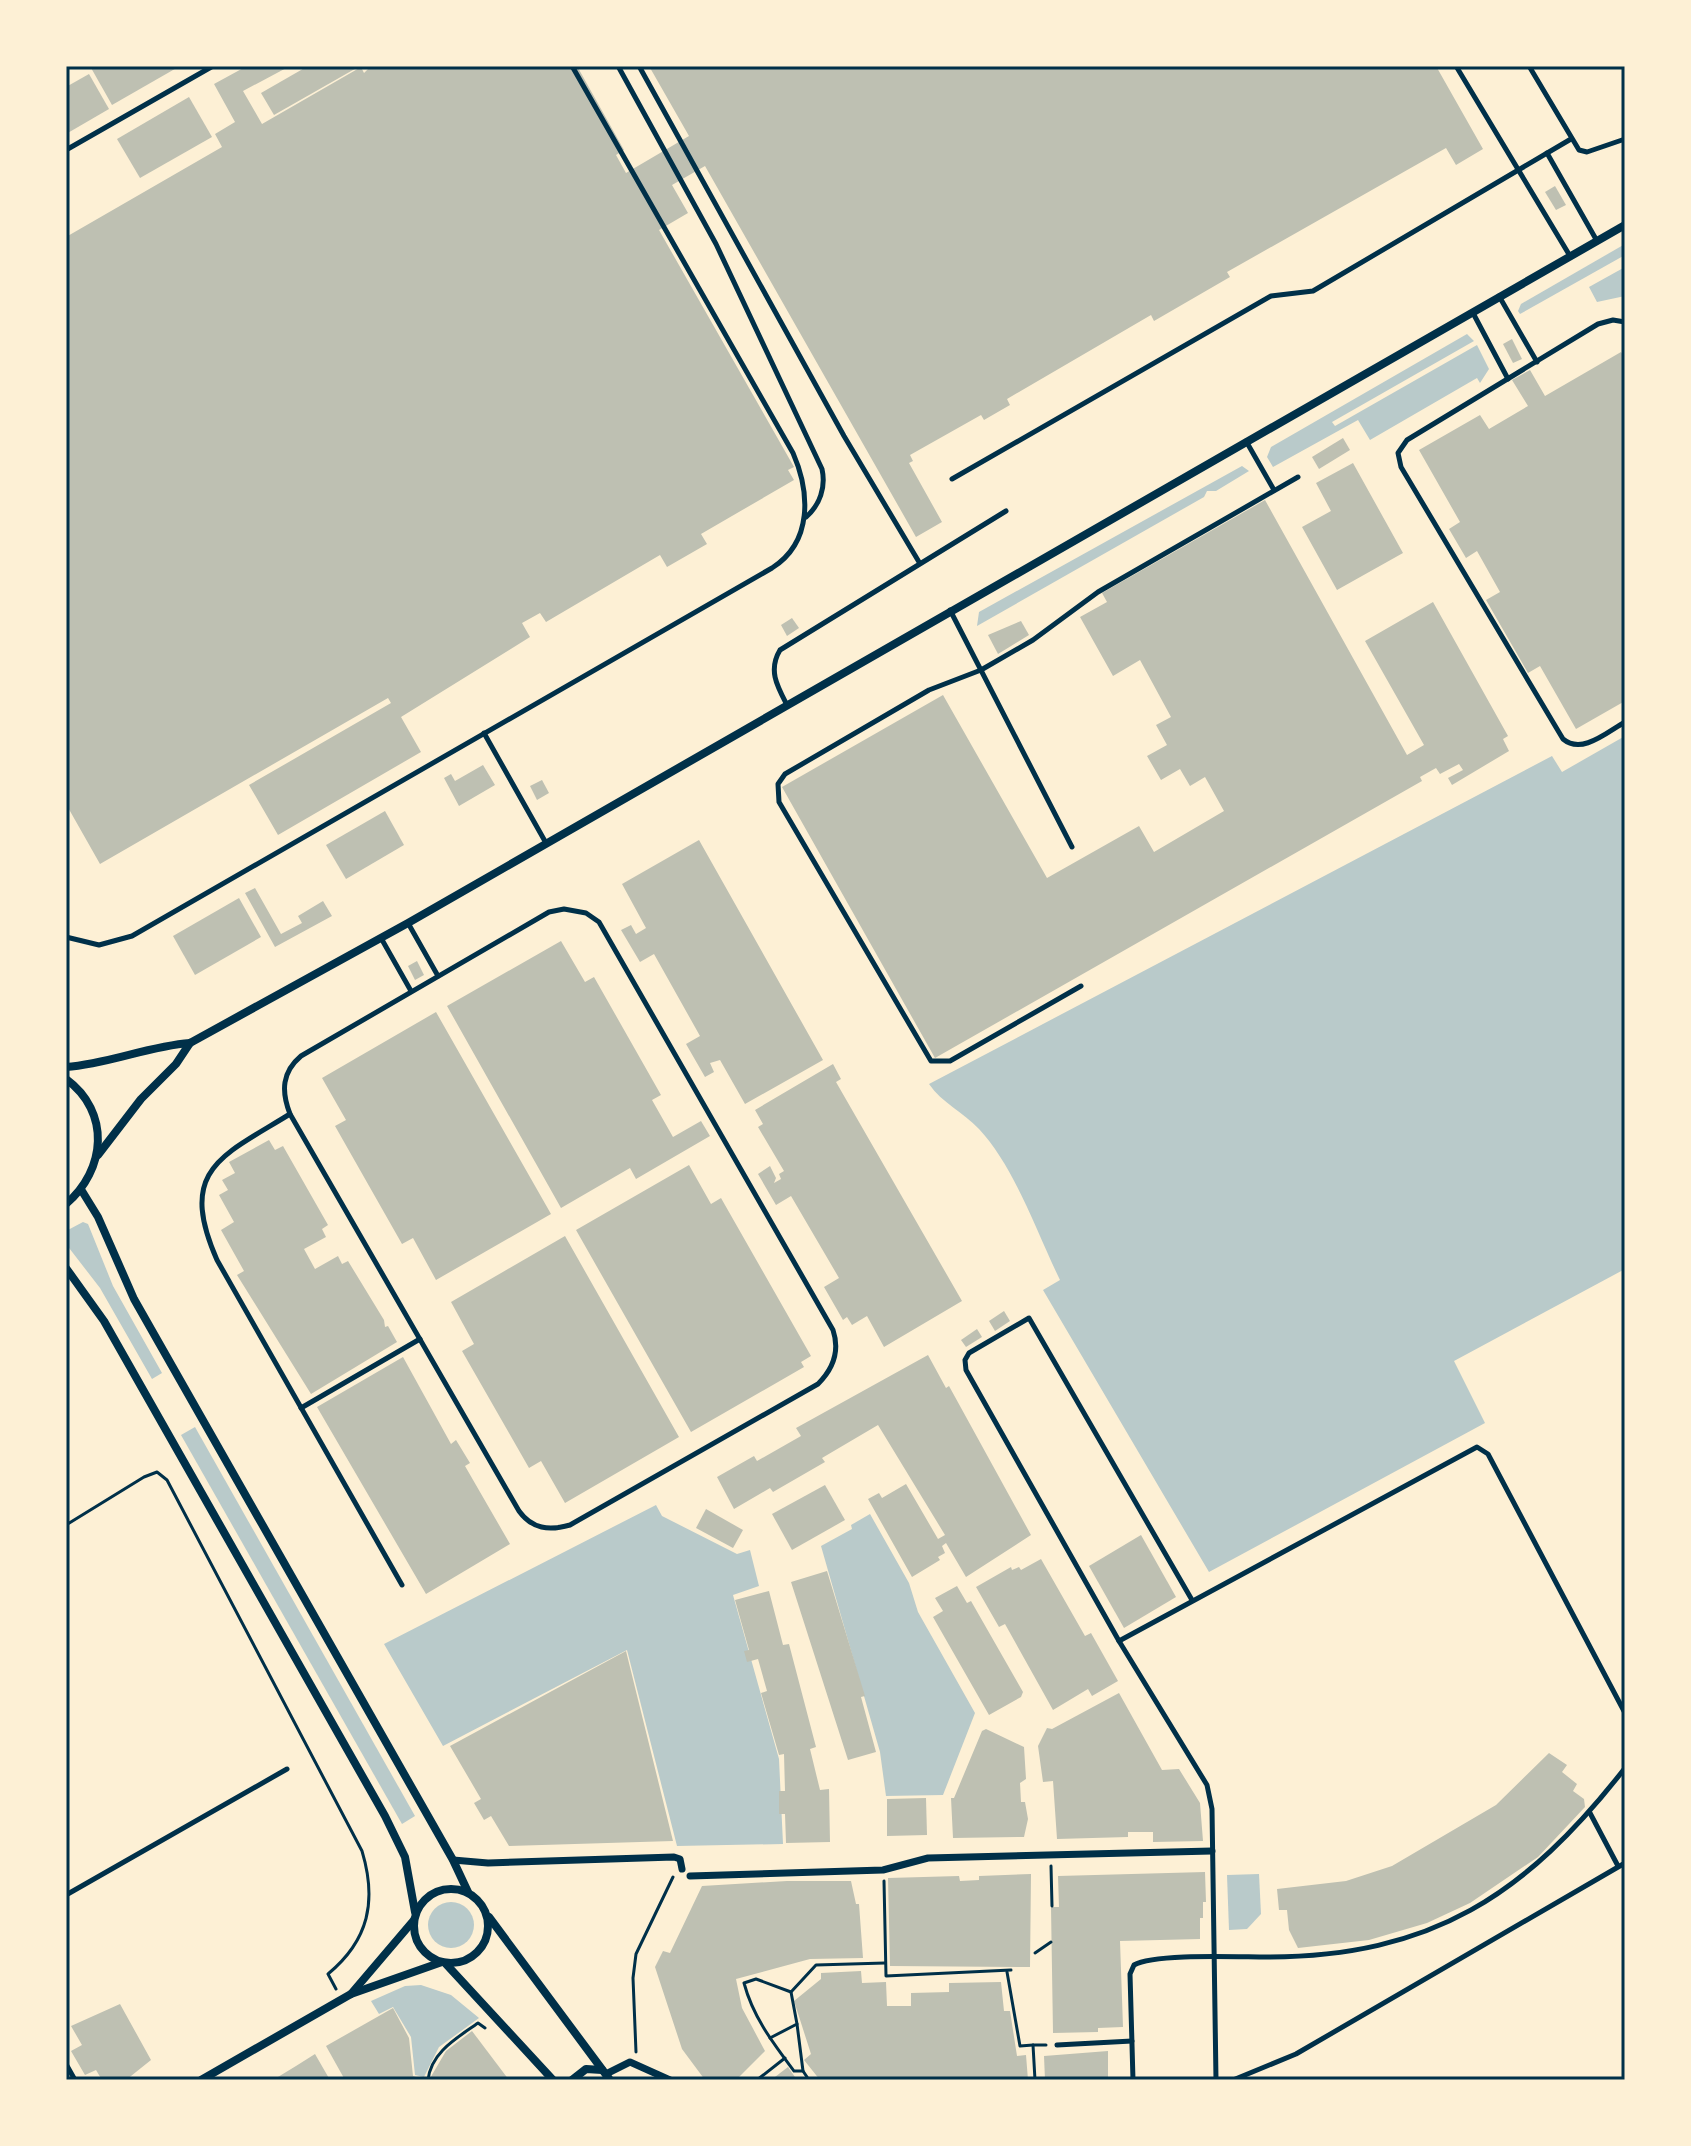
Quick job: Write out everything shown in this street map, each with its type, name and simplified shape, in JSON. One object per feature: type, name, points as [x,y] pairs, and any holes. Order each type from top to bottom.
[{"type":"street","points":[[66,1067],[113,1061],[166,1045],[190,1043],[408,923],[949,609],[1625,225]]},
{"type":"street","points":[[66,1204],[82,1191],[98,1156],[141,1099],[176,1064],[190,1043]]},
{"type":"street","points":[[66,1079],[92,1108],[99,1132],[98,1156]]},
{"type":"street","points":[[82,1191],[98,1217],[134,1299],[453,1860],[468,1892]]},
{"type":"street","points":[[66,1268],[104,1321],[385,1816],[405,1857],[418,1946],[430,1958],[444,1963],[553,2080]]},
{"type":"street","points":[[690,1876],[883,1870],[928,1858],[1212,1851]]},
{"type":"street","points":[[453,1860],[488,1863],[674,1857],[680,1859],[682,1869]]},
{"type":"street","points":[[351,1994],[415,1916],[424,1899],[437,1890],[453,1888],[468,1892],[479,1901],[606,2075]]},
{"type":"street","points":[[201,2080],[351,1994],[444,1963],[462,1962],[475,1955],[485,1943],[488,1928],[486,1913]]},
{"type":"street","points":[[606,2075],[625,2062],[636,2063],[670,2080]]},
{"type":"street","points":[[572,2080],[586,2069],[606,2075]]},
{"type":"lane","points":[[66,150],[213,66]]},
{"type":"lane","points":[[66,937],[99,945],[132,936],[784,561],[791,553],[805,517],[804,482],[793,453],[572,66]]},
{"type":"lane","points":[[618,66],[716,244],[822,469],[822,492],[814,509],[805,517]]},
{"type":"lane","points":[[639,66],[844,436],[919,562]]},
{"type":"lane","points":[[1456,66],[1498,140],[1520,168],[1570,256]]},
{"type":"lane","points":[[1529,66],[1571,139],[1583,152],[1625,139]]},
{"type":"lane","points":[[952,479],[1271,296],[1313,291],[1571,139]]},
{"type":"lane","points":[[1547,153],[1597,241]]},
{"type":"lane","points":[[1499,296],[1537,362]]},
{"type":"lane","points":[[1472,311],[1508,379]]},
{"type":"lane","points":[[1625,322],[1613,320],[1598,324],[1407,440],[1398,453],[1399,462],[1563,739],[1580,746],[1625,722]]},
{"type":"lane","points":[[1245,440],[1274,490]]},
{"type":"lane","points":[[1081,986],[950,1061],[941,1064],[931,1061],[779,802],[776,789],[785,774],[929,690],[981,670],[1033,640],[1098,592],[1298,477]]},
{"type":"lane","points":[[787,705],[774,673],[774,661],[780,650],[1006,511]]},
{"type":"lane","points":[[949,609],[1072,847]]},
{"type":"lane","points":[[484,733],[546,843]]},
{"type":"lane","points":[[580,910],[599,922],[833,1330],[836,1345],[830,1369],[818,1384],[570,1525],[550,1528],[531,1524],[519,1511],[290,1114],[284,1085],[293,1063],[438,976],[549,912],[580,910]]},
{"type":"lane","points":[[408,923],[438,976]]},
{"type":"lane","points":[[381,938],[411,991]]},
{"type":"lane","points":[[290,1114],[213,1164],[205,1183],[205,1229],[217,1260],[402,1585]]},
{"type":"lane","points":[[1192,1600],[1029,1318],[969,1353],[965,1360],[966,1370],[1119,1641],[1207,1785],[1212,1809],[1216,2080]]},
{"type":"lane","points":[[301,1408],[420,1339]]},
{"type":"lane","points":[[1119,1641],[1477,1447],[1488,1454],[1625,1713]]},
{"type":"lane","points":[[1133,2080],[1130,1974],[1134,1965],[1213,1958],[1340,1954],[1434,1928],[1472,1911],[1520,1879],[1590,1813],[1625,1768]]},
{"type":"lane","points":[[66,1895],[287,1769]]},
{"type":"lane","points":[[1590,1813],[1618,1866]]},
{"type":"lane","points":[[1233,2080],[1296,2054],[1625,1863]]},
{"type":"lane","points":[[1057,2045],[1132,2041]]},
{"type":"lane","points":[[66,2064],[75,2080]]},
{"type":"path","points":[[66,1525],[144,1477],[157,1472],[167,1480],[362,1851],[370,1878],[367,1921],[352,1951],[328,1974],[342,1999]]},
{"type":"path","points":[[1051,1854],[1052,1906]]},
{"type":"path","points":[[883,1870],[886,1976],[1009,1971],[1020,2046],[1057,2045]]},
{"type":"path","points":[[636,2063],[633,1978],[636,1954],[671,1877],[690,1876]]},
{"type":"path","points":[[1035,1953],[1051,1942]]},
{"type":"path","points":[[791,1992],[816,1965],[885,1963]]},
{"type":"path","points":[[791,1992],[756,1979],[744,1983],[751,2008],[770,2038],[794,2071],[803,2071]]},
{"type":"path","points":[[791,1992],[803,2071],[809,2080]]},
{"type":"path","points":[[428,2080],[443,2048],[478,2023],[483,2029],[497,2019]]},
{"type":"path","points":[[770,2038],[797,2024]]},
{"type":"path","points":[[1033,2045],[1035,2080]]},
{"type":"path","points":[[757,2080],[785,2058]]},
{"type":"shaded area","points":[[1625,244],[1625,255],[1520,314],[1518,311],[1521,304]]},
{"type":"shaded area","points":[[1625,267],[1625,296],[1597,302],[1589,287]]},
{"type":"shaded area","points":[[1467,334],[1474,341],[1332,422],[1335,426],[1477,345],[1489,369],[1480,383],[1477,378],[1370,440],[1358,420],[1273,467],[1267,457],[1271,447]]},
{"type":"shaded area","points":[[1242,466],[1249,471],[1216,491],[1207,491],[1204,497],[977,626],[979,612]]},
{"type":"shaded area","points":[[1625,736],[1625,1269],[1454,1361],[1485,1423],[1209,1572],[1043,1290],[1060,1280],[1003,1162],[979,1129],[929,1084],[1552,756],[1562,772]]},
{"type":"shaded area","points":[[83,1222],[88,1224],[113,1286],[162,1373],[152,1379],[100,1288],[66,1244],[66,1231]]},
{"type":"shaded area","points":[[195,1427],[415,1816],[402,1824],[181,1435]]},
{"type":"shaded area","points":[[656,1505],[662,1516],[737,1554],[750,1550],[759,1586],[733,1595],[779,1759],[783,1844],[677,1846],[627,1650],[443,1746],[384,1644]]},
{"type":"shaded area","points":[[870,1514],[909,1583],[918,1612],[975,1713],[943,1795],[886,1796],[880,1752],[821,1546],[852,1529],[851,1525]]},
{"type":"shaded area","points":[[1259,1874],[1261,1914],[1247,1929],[1229,1930],[1227,1875]]},
{"type":"shaded area","points":[[451,1902],[467,1909],[474,1925],[467,1941],[451,1948],[435,1941],[428,1925],[435,1909]]},
{"type":"shaded area","points":[[421,1985],[451,1995],[479,2018],[439,2047],[424,2077],[415,2075],[411,2037],[393,2007],[379,2014],[371,2001],[405,1986]]},
{"type":"building","points":[[90,66],[180,66],[112,105]]},
{"type":"building","points":[[247,66],[290,66],[243,91],[262,124],[361,67],[364,73],[371,66],[577,66],[624,150],[616,155],[626,173],[689,136],[649,66],[1436,66],[1483,149],[1456,165],[1446,148],[1227,272],[1230,277],[1154,321],[1151,315],[1007,399],[1010,405],[984,420],[981,415],[910,455],[913,461],[909,463],[942,522],[916,537],[705,166],[672,185],[688,213],[659,230],[794,467],[788,470],[794,480],[701,534],[707,544],[667,567],[660,555],[546,622],[540,613],[522,623],[530,637],[401,717],[421,752],[278,835],[249,785],[391,703],[388,698],[100,864],[66,804],[66,237],[222,147],[215,134],[235,122],[214,84]]},
{"type":"building","points":[[308,66],[360,66],[274,115],[261,93]]},
{"type":"building","points":[[89,74],[109,109],[66,134],[66,87]]},
{"type":"building","points":[[189,97],[212,137],[140,178],[117,139]]},
{"type":"building","points":[[1555,186],[1566,205],[1556,210],[1545,192]]},
{"type":"building","points":[[1512,339],[1522,359],[1513,363],[1503,344]]},
{"type":"building","points":[[1621,352],[1625,359],[1625,701],[1576,729],[1540,666],[1528,673],[1486,600],[1500,592],[1477,551],[1466,558],[1449,529],[1460,522],[1419,450],[1480,415],[1489,429],[1528,406],[1512,380],[1530,370],[1545,396]]},
{"type":"building","points":[[1343,438],[1350,450],[1319,469],[1312,457]]},
{"type":"building","points":[[1353,463],[1403,553],[1337,590],[1302,527],[1331,511],[1316,483]]},
{"type":"building","points":[[1265,500],[1407,755],[1424,745],[1365,641],[1433,602],[1508,736],[1503,739],[1509,751],[1452,785],[1448,778],[1463,770],[1459,764],[1440,774],[1436,768],[1420,777],[1422,781],[935,1058],[782,787],[943,695],[1047,878],[1139,826],[1154,852],[1224,811],[1205,777],[1190,786],[1180,769],[1161,780],[1147,756],[1167,745],[1156,725],[1171,717],[1140,660],[1113,676],[1080,617],[1107,602],[1102,593]]},
{"type":"building","points":[[792,618],[799,628],[787,636],[781,625]]},
{"type":"building","points":[[1021,621],[1029,635],[998,654],[988,635]]},
{"type":"building","points":[[483,765],[495,785],[459,806],[444,778],[451,774],[455,781]]},
{"type":"building","points":[[542,780],[549,793],[537,800],[530,786]]},
{"type":"building","points":[[385,811],[404,845],[346,879],[326,845]]},
{"type":"building","points":[[699,840],[823,1060],[745,1104],[720,1060],[710,1063],[714,1072],[705,1077],[686,1044],[700,1036],[654,954],[640,962],[621,930],[631,925],[636,934],[646,928],[622,884]]},
{"type":"building","points":[[255,888],[281,934],[302,923],[298,916],[323,901],[332,916],[275,947],[245,893]]},
{"type":"building","points":[[239,898],[261,937],[195,975],[173,936]]},
{"type":"building","points":[[561,941],[585,982],[594,977],[661,1095],[652,1100],[673,1137],[701,1121],[710,1136],[636,1179],[630,1168],[561,1208],[447,1006]]},
{"type":"building","points":[[417,961],[424,975],[415,980],[408,966]]},
{"type":"building","points":[[436,1012],[551,1214],[436,1280],[413,1238],[402,1244],[335,1126],[346,1120],[322,1078]]},
{"type":"building","points":[[833,1064],[841,1079],[836,1082],[962,1301],[884,1347],[867,1316],[852,1325],[847,1317],[843,1320],[824,1287],[839,1278],[791,1196],[776,1205],[758,1174],[770,1166],[776,1178],[774,1183],[781,1179],[779,1174],[784,1171],[758,1127],[763,1124],[755,1110]]},
{"type":"building","points":[[269,1140],[275,1150],[283,1146],[328,1225],[322,1229],[326,1237],[304,1249],[315,1269],[338,1256],[342,1264],[348,1261],[384,1320],[385,1327],[388,1326],[397,1342],[311,1394],[237,1275],[244,1271],[221,1230],[234,1222],[219,1195],[228,1190],[222,1180],[235,1173],[229,1162]]},
{"type":"building","points":[[689,1165],[711,1204],[721,1198],[811,1356],[801,1362],[804,1367],[691,1432],[576,1230]]},
{"type":"building","points":[[565,1236],[679,1437],[565,1503],[541,1461],[529,1468],[462,1351],[474,1344],[451,1302]]},
{"type":"building","points":[[1004,1311],[1010,1321],[995,1331],[989,1321]]},
{"type":"building","points":[[977,1329],[982,1337],[966,1347],[961,1340]]},
{"type":"building","points":[[928,1355],[946,1388],[949,1386],[1031,1535],[966,1577],[946,1543],[942,1546],[945,1553],[938,1557],[940,1560],[912,1577],[868,1499],[879,1493],[882,1498],[906,1484],[938,1539],[945,1535],[878,1425],[822,1458],[825,1462],[773,1492],[770,1488],[734,1509],[717,1477],[754,1456],[757,1461],[801,1436],[796,1428]]},
{"type":"building","points":[[403,1357],[451,1444],[456,1440],[470,1463],[465,1466],[510,1544],[426,1594],[317,1407]]},
{"type":"building","points":[[825,1485],[845,1520],[792,1550],[772,1514]]},
{"type":"building","points":[[706,1509],[743,1530],[733,1548],[696,1528]]},
{"type":"building","points":[[1141,1535],[1176,1597],[1124,1628],[1089,1566]]},
{"type":"building","points":[[1041,1559],[1085,1636],[1091,1633],[1118,1681],[1092,1696],[1088,1689],[1053,1710],[1005,1624],[999,1627],[976,1587],[1011,1567],[1012,1570],[1019,1567],[1021,1570]]},
{"type":"building","points":[[827,1571],[865,1696],[861,1697],[876,1752],[848,1760],[791,1582]]},
{"type":"building","points":[[957,1586],[967,1603],[971,1601],[1023,1692],[1021,1697],[989,1715],[933,1617],[943,1611],[935,1598]]},
{"type":"building","points":[[769,1591],[783,1645],[789,1644],[816,1747],[810,1749],[820,1790],[829,1789],[830,1842],[786,1843],[785,1814],[779,1814],[779,1791],[785,1791],[784,1754],[779,1755],[761,1693],[767,1691],[758,1659],[747,1662],[744,1651],[749,1650],[735,1600]]},
{"type":"building","points":[[626,1651],[673,1841],[509,1846],[491,1816],[484,1820],[474,1803],[481,1799],[450,1746]]},
{"type":"building","points":[[1119,1693],[1162,1770],[1179,1769],[1200,1803],[1203,1841],[1153,1842],[1153,1832],[1128,1832],[1128,1837],[1057,1839],[1053,1781],[1043,1782],[1038,1746],[1047,1728],[1052,1729]]},
{"type":"building","points":[[986,1729],[1024,1747],[1026,1779],[1020,1783],[1021,1802],[1025,1802],[1028,1819],[1024,1837],[953,1838],[951,1798],[954,1798],[982,1731]]},
{"type":"building","points":[[1549,1753],[1567,1765],[1562,1772],[1577,1784],[1573,1791],[1584,1799],[1585,1807],[1538,1857],[1470,1903],[1427,1923],[1369,1940],[1298,1948],[1289,1930],[1287,1910],[1279,1910],[1277,1889],[1346,1881],[1392,1866],[1496,1805]]},
{"type":"building","points":[[926,1798],[927,1835],[887,1836],[887,1799]]},
{"type":"building","points":[[1205,1872],[1206,1902],[1203,1902],[1203,1918],[1200,1918],[1200,1939],[1120,1941],[1123,2027],[1098,2028],[1098,2032],[1053,2033],[1051,1907],[1059,1907],[1058,1876]]},
{"type":"building","points":[[1031,1874],[1030,1967],[890,1966],[888,1878],[959,1876],[960,1881],[979,1880],[979,1876]]},
{"type":"building","points":[[851,1881],[856,1904],[859,1904],[863,1958],[810,1959],[736,1979],[742,2008],[765,2051],[736,2080],[705,2080],[682,2049],[655,1967],[663,1951],[670,1953],[702,1886]]},
{"type":"building","points":[[861,1971],[862,1983],[886,1982],[887,2006],[911,2006],[911,1993],[949,1992],[949,1983],[1001,1982],[1004,2011],[1010,2011],[1017,2056],[1026,2055],[1028,2080],[820,2080],[804,2060],[811,2054],[794,2001],[821,1979],[821,1973]]},
{"type":"building","points":[[120,2004],[151,2060],[126,2080],[102,2080],[96,2070],[85,2075],[71,2051],[82,2045],[71,2026]]},
{"type":"building","points":[[393,2008],[409,2038],[413,2076],[425,2080],[345,2080],[326,2046]]},
{"type":"building","points":[[472,2031],[509,2080],[429,2080],[446,2051]]},
{"type":"building","points":[[1108,2051],[1108,2080],[1045,2080],[1044,2056]]},
{"type":"building","points":[[315,2054],[330,2080],[273,2080],[296,2066]]},
{"type":"building","points":[[788,2067],[797,2080],[771,2080]]}]
